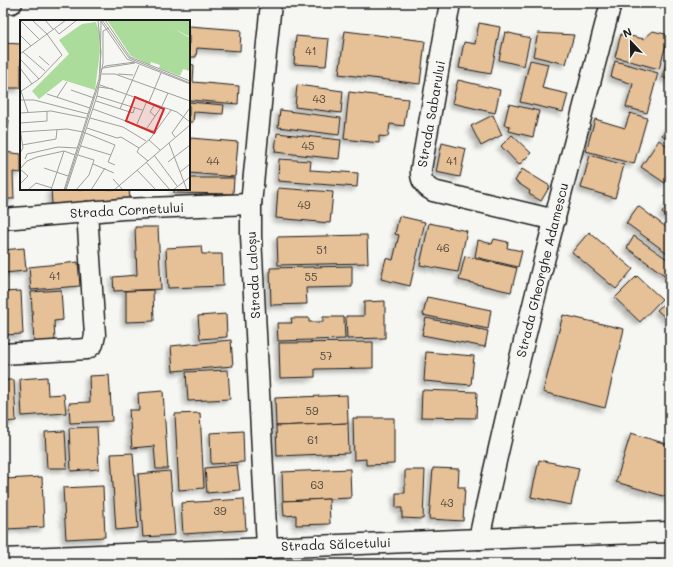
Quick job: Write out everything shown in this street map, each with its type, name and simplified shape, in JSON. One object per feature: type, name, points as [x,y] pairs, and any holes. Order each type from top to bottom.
[{"type":"street","points":[[3,3],[12,3]]},
{"type":"street","name":"Strada Laloșu","points":[[266,547],[250,236],[250,204],[271,3]]},
{"type":"street","name":"Strada Sabarului","points":[[450,3],[421,169],[422,182],[426,187],[434,191],[555,220]]},
{"type":"street","name":"Strada Gheorghe Adamescu","points":[[479,539],[505,418],[611,3]]},
{"type":"street","name":"Strada Cornetului","points":[[3,219],[87,212],[250,204]]},
{"type":"street","points":[[3,354],[87,349],[93,344],[95,335],[87,212]]},
{"type":"street","name":"Strada Sălcetului","points":[[3,559],[266,547],[670,532]]},
{"type":"building","points":[[479,23],[500,27],[491,74],[459,68],[464,42],[475,44]]},
{"type":"building","points":[[190,26],[241,30],[240,51],[197,48],[196,57],[190,57]]},
{"type":"building","points":[[345,31],[425,41],[420,84],[339,74]]},
{"type":"building","points":[[653,31],[669,35],[659,69],[615,57],[621,34],[644,39]]},
{"type":"building","points":[[505,32],[530,38],[524,66],[499,60]]},
{"type":"building","points":[[538,33],[574,35],[566,64],[533,56]]},
{"type":"building","points":[[296,36],[329,39],[326,66],[294,64]]},
{"type":"building","points":[[3,43],[20,44],[20,88],[3,88]]},
{"type":"building","points":[[670,51],[670,80],[662,77]]},
{"type":"building","points":[[530,60],[548,64],[542,88],[568,94],[563,112],[520,102]]},
{"type":"building","points":[[615,61],[658,73],[647,113],[626,107],[633,84],[611,77]]},
{"type":"building","points":[[190,64],[194,65],[193,82],[239,86],[238,104],[190,100]]},
{"type":"building","points":[[458,80],[500,90],[495,113],[452,103]]},
{"type":"building","points":[[297,85],[343,91],[341,113],[295,107]]},
{"type":"building","points":[[349,92],[408,99],[404,126],[390,124],[388,137],[379,136],[379,143],[344,139]]},
{"type":"building","points":[[190,102],[224,105],[223,114],[194,112],[193,122],[190,122]]},
{"type":"building","points":[[509,104],[539,111],[533,137],[509,131],[510,126],[504,125]]},
{"type":"building","points":[[280,110],[341,118],[339,135],[278,127]]},
{"type":"building","points":[[630,113],[647,118],[634,164],[586,151],[595,119],[625,128]]},
{"type":"building","points":[[493,115],[502,135],[481,146],[471,126]]},
{"type":"building","points":[[3,119],[9,120],[6,143],[3,142]]},
{"type":"building","points":[[670,124],[670,140],[662,135]]},
{"type":"building","points":[[277,133],[341,140],[339,159],[275,152]]},
{"type":"building","points":[[512,135],[531,153],[519,165],[501,146]]},
{"type":"building","points":[[190,138],[238,142],[235,177],[190,173]]},
{"type":"building","points":[[659,140],[670,148],[670,175],[665,183],[641,167]]},
{"type":"building","points":[[442,143],[466,149],[460,177],[436,172]]},
{"type":"building","points":[[3,152],[20,154],[20,173],[13,172],[14,199],[3,199]]},
{"type":"building","points":[[590,155],[624,165],[615,198],[581,188]]},
{"type":"building","points":[[279,159],[311,161],[310,170],[358,173],[357,187],[278,181]]},
{"type":"building","points":[[522,169],[550,186],[541,201],[529,194],[530,191],[515,181]]},
{"type":"building","points":[[190,178],[234,178],[233,194],[174,193],[174,190],[190,190]]},
{"type":"building","points":[[278,188],[333,192],[330,223],[276,218]]},
{"type":"building","points":[[51,190],[129,190],[130,199],[52,204]]},
{"type":"building","points":[[670,201],[670,219],[662,213]]},
{"type":"building","points":[[638,206],[670,230],[670,255],[626,223]]},
{"type":"building","points":[[399,216],[425,222],[410,286],[381,279],[386,258],[393,260],[399,235],[395,234]]},
{"type":"building","points":[[429,223],[467,231],[458,272],[420,265]]},
{"type":"building","points":[[135,227],[158,227],[161,289],[114,291],[113,277],[137,275]]},
{"type":"building","points":[[589,232],[633,269],[616,289],[572,252]]},
{"type":"building","points":[[367,235],[368,263],[278,265],[277,237]]},
{"type":"building","points":[[634,236],[670,261],[670,279],[627,248]]},
{"type":"building","points":[[494,239],[508,242],[507,248],[522,251],[518,267],[475,257],[478,240],[492,244]]},
{"type":"building","points":[[201,246],[202,254],[222,254],[223,286],[168,288],[166,248]]},
{"type":"building","points":[[24,248],[26,271],[3,273],[3,250]]},
{"type":"building","points":[[465,256],[517,268],[511,292],[459,280]]},
{"type":"building","points":[[78,262],[80,286],[31,290],[29,267]]},
{"type":"building","points":[[352,266],[352,287],[306,288],[307,304],[271,305],[270,268]]},
{"type":"building","points":[[637,276],[662,299],[640,322],[615,298]]},
{"type":"building","points":[[61,290],[63,320],[54,321],[55,342],[34,343],[31,292]]},
{"type":"building","points":[[153,290],[154,321],[126,322],[126,291]]},
{"type":"building","points":[[21,291],[23,334],[3,335],[3,292]]},
{"type":"building","points":[[427,297],[491,310],[488,329],[423,315]]},
{"type":"building","points":[[670,298],[670,322],[657,310]]},
{"type":"building","points":[[385,301],[385,338],[347,339],[346,316],[364,316],[364,302]]},
{"type":"building","points":[[226,314],[227,337],[200,339],[198,316]]},
{"type":"building","points":[[563,315],[624,329],[605,408],[543,392]]},
{"type":"building","points":[[323,317],[344,317],[345,339],[278,341],[277,323],[292,323],[291,318],[309,318],[309,322],[323,322]]},
{"type":"building","points":[[426,318],[488,331],[485,347],[422,335]]},
{"type":"building","points":[[231,340],[233,366],[173,371],[171,346]]},
{"type":"building","points":[[373,342],[373,368],[315,369],[315,377],[280,378],[279,343]]},
{"type":"building","points":[[426,352],[474,356],[471,385],[424,381]]},
{"type":"building","points":[[228,370],[230,399],[188,401],[186,372]]},
{"type":"building","points":[[109,375],[112,421],[70,423],[69,403],[90,402],[89,376]]},
{"type":"building","points":[[47,377],[48,395],[64,394],[66,413],[22,416],[20,379]]},
{"type":"building","points":[[3,380],[14,380],[16,421],[3,422]]},
{"type":"building","points":[[422,390],[477,392],[476,418],[421,417]]},
{"type":"building","points":[[163,391],[168,469],[156,469],[154,446],[132,448],[129,410],[139,410],[138,393]]},
{"type":"building","points":[[347,395],[348,423],[276,426],[275,398]]},
{"type":"building","points":[[200,413],[204,488],[179,490],[175,414]]},
{"type":"building","points":[[353,418],[394,418],[394,464],[366,465],[366,459],[354,460]]},
{"type":"building","points":[[348,423],[349,453],[277,456],[276,426]]},
{"type":"building","points":[[97,427],[99,469],[71,471],[69,428]]},
{"type":"building","points":[[65,431],[67,468],[47,468],[45,432]]},
{"type":"building","points":[[243,431],[244,462],[211,464],[210,433]]},
{"type":"building","points":[[631,433],[670,445],[670,498],[616,482]]},
{"type":"building","points":[[133,453],[138,528],[116,530],[111,454]]},
{"type":"building","points":[[539,460],[579,468],[571,505],[531,497]]},
{"type":"building","points":[[237,465],[240,490],[207,493],[205,468]]},
{"type":"building","points":[[433,468],[459,469],[458,487],[465,487],[463,521],[429,519]]},
{"type":"building","points":[[350,469],[351,498],[283,501],[282,472]]},
{"type":"building","points":[[405,470],[425,470],[423,519],[402,518],[402,508],[396,508],[396,493],[405,493]]},
{"type":"building","points":[[170,471],[175,535],[143,537],[138,474]]},
{"type":"building","points":[[42,477],[44,527],[7,529],[5,479]]},
{"type":"building","points":[[103,486],[105,537],[66,539],[63,488]]},
{"type":"building","points":[[244,499],[246,530],[183,534],[181,503]]},
{"type":"building","points":[[329,499],[330,524],[296,525],[296,515],[284,516],[283,501]]},
{"type":"building","points":[[661,560],[661,564],[562,564]]}]
